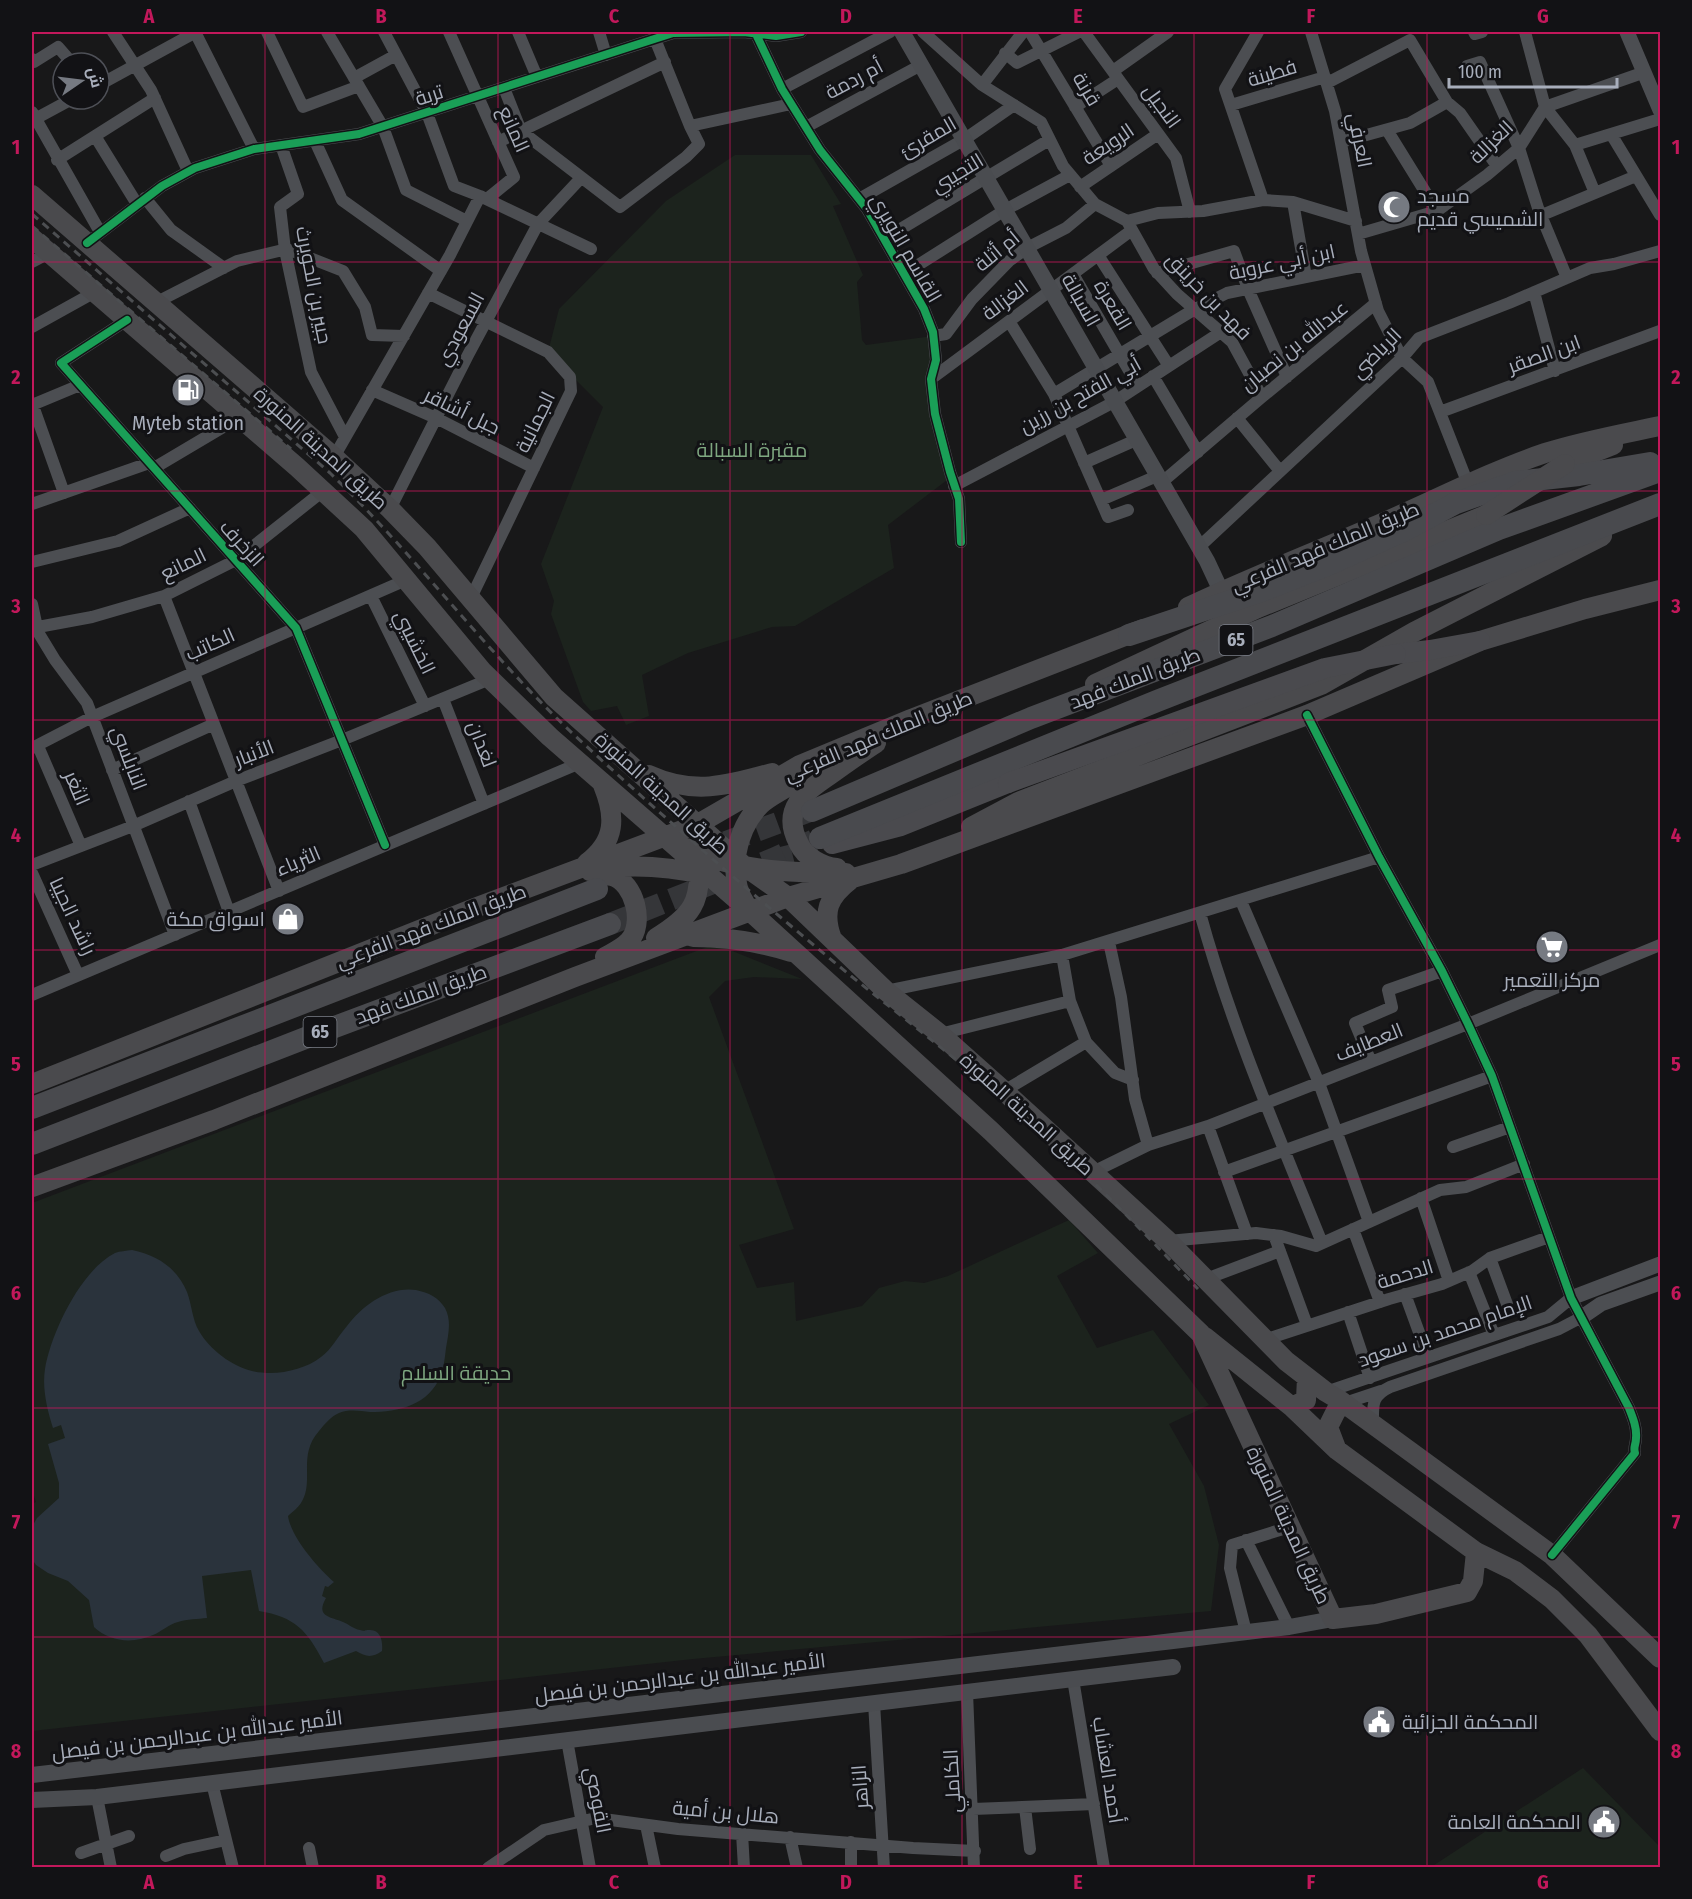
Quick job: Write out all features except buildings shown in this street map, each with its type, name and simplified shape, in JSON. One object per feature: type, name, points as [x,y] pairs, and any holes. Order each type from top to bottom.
[{"type":"highway","points":[[1129,635],[1264,590],[1330,564],[1403,531],[1456,503],[1516,482],[1660,462]]},
{"type":"highway","name":"طريق الملك فهد","points":[[812,811],[1030,718],[1272,626],[1499,529],[1660,471]]},
{"type":"highway","name":"طريق الملك فهد","points":[[826,841],[1157,701],[1660,505]]},
{"type":"highway","points":[[826,841],[901,826],[1008,783],[1325,668],[1480,641]]},
{"type":"highway","name":"طريق الملك فهد","points":[[32,1108],[597,889]]},
{"type":"highway","name":"طريق الملك فهد","points":[[32,1144],[308,1037],[610,924]]},
{"type":"main road","name":"السبالة","points":[[902,32],[1199,547],[1221,591]]},
{"type":"main road","name":"طريق المدينة المنورة","points":[[32,195],[93,238],[155,303],[334,457],[390,509],[427,548],[554,697],[698,824],[737,867]]},
{"type":"main road","name":"طريق المدينة المنورة","points":[[32,238],[40,257],[95,292],[240,417],[364,529],[490,679],[602,783],[797,953],[991,1131],[1201,1334],[1292,1407],[1337,1450],[1476,1552],[1515,1571],[1552,1599],[1588,1635],[1660,1731]]},
{"type":"main road","name":"طريق الملك فهد الفرعي","points":[[32,1084],[539,884],[698,824],[800,765],[910,719],[1129,635],[1221,591],[1432,502],[1468,483],[1544,453],[1589,440],[1660,427]]},
{"type":"main road","points":[[1030,718],[1070,695],[1258,608],[1486,515],[1565,464],[1660,427]]},
{"type":"main road","points":[[539,884],[595,870],[635,867],[671,869],[737,867],[794,873],[858,873],[901,864],[1018,802],[1329,682],[1414,632],[1660,505]]},
{"type":"main road","points":[[32,1187],[225,1116],[575,977],[788,897],[901,864],[1307,715],[1480,641],[1585,609],[1660,590]]},
{"type":"main road","points":[[901,864],[833,868],[802,851],[795,837],[793,820],[796,806],[805,792],[910,719]]},
{"type":"main road","points":[[751,912],[742,899],[737,867],[742,833],[761,804],[799,779],[910,719]]},
{"type":"main road","points":[[633,768],[665,782],[681,786],[704,787],[738,782],[800,765]]},
{"type":"main road","points":[[580,868],[603,848],[612,825],[610,801],[602,783]]},
{"type":"main road","points":[[575,977],[678,924],[690,911],[699,890],[698,824]]},
{"type":"main road","points":[[737,867],[788,897]]},
{"type":"main road","points":[[539,884],[596,874],[614,876],[626,886],[635,902],[637,926],[630,941],[575,977]]},
{"type":"main road","points":[[832,939],[828,929],[827,909],[836,891],[852,878]]},
{"type":"main road","name":"طريق المدينة المنورة","points":[[788,897],[886,991],[940,1034],[1168,1241],[1287,1361],[1552,1555],[1660,1658]]},
{"type":"main road","points":[[681,938],[741,940],[797,953]]},
{"type":"main road","name":"طريق المدينة المنورة","points":[[1201,1334],[1333,1620],[1376,1614],[1467,1592],[1473,1581],[1476,1552]]},
{"type":"main road","points":[[1292,1407],[1306,1400],[1307,1377]]},
{"type":"main road","points":[[1337,1399],[1329,1427],[1337,1450]]},
{"type":"main road","name":"الأمير عبدالله بن عبدالرحمن بن فيصل","points":[[32,1775],[1333,1620]]},
{"type":"main road","points":[[32,1800],[97,1797],[1173,1667]]},
{"type":"street","points":[[113,32],[155,98],[188,171]]},
{"type":"street","points":[[111,77],[196,32],[254,149]]},
{"type":"street","name":"المانع","points":[[334,457],[468,221],[484,197],[514,177],[449,32]]},
{"type":"street","points":[[518,32],[537,77]]},
{"type":"street","points":[[599,32],[606,55]]},
{"type":"street","name":"تربة","points":[[93,238],[162,186],[188,171],[254,149],[359,134],[669,33],[744,32],[776,36],[801,32]]},
{"type":"street","points":[[782,89],[890,32]]},
{"type":"street","points":[[922,32],[982,85],[1041,122],[1063,166],[1080,187],[1095,204],[1129,226]]},
{"type":"street","points":[[982,85],[1023,32]]},
{"type":"street","name":"قرنة","points":[[1030,32],[1111,166]]},
{"type":"street","points":[[1005,53],[1017,63],[1079,32]]},
{"type":"street","name":"النجيل","points":[[1084,32],[1176,158],[1190,212]]},
{"type":"street","points":[[1075,107],[1168,32]]},
{"type":"street","points":[[1258,32],[1225,89],[1263,200]]},
{"type":"street","points":[[1474,32],[1475,34],[1482,32]]},
{"type":"street","points":[[1525,32],[1545,107],[1575,145],[1595,193]]},
{"type":"street","points":[[1628,32],[1660,110]]},
{"type":"street","points":[[262,33],[303,107],[356,82],[396,55]]},
{"type":"street","points":[[330,33],[383,127],[406,190],[468,221]]},
{"type":"street","points":[[389,33],[396,55],[427,113],[454,186],[484,197],[591,249]]},
{"type":"street","name":"القاسم النويري","points":[[755,33],[791,104],[820,150],[859,199],[924,309],[933,336],[936,360],[932,379],[935,414],[959,499],[961,542]]},
{"type":"street","name":"العرفي","points":[[1314,33],[1335,111],[1358,234],[1376,303],[1401,358],[1428,381],[1468,483]]},
{"type":"street","points":[[504,88],[521,130],[620,207],[686,157],[699,144],[655,39]]},
{"type":"street","name":"فطينة","points":[[1231,105],[1326,80],[1410,40],[1447,102]]},
{"type":"street","points":[[32,59],[34,62],[51,51]]},
{"type":"street","points":[[498,142],[665,62]]},
{"type":"street","points":[[1467,66],[1480,62],[1520,147],[1542,215],[1567,278]]},
{"type":"street","name":"أم ردمة","points":[[806,127],[921,65]]},
{"type":"street","points":[[1545,107],[1645,72]]},
{"type":"street","points":[[57,160],[155,98]]},
{"type":"street","points":[[1341,142],[1410,123],[1447,102],[1460,113],[1497,166]]},
{"type":"street","points":[[690,126],[791,104]]},
{"type":"street","name":"المقرئ","points":[[859,199],[965,139],[1014,105]]},
{"type":"street","name":"الغزالة","points":[[1358,234],[1437,211],[1520,147],[1545,107]]},
{"type":"street","points":[[51,108],[33,116],[57,160],[93,238]]},
{"type":"street","points":[[1575,145],[1660,119]]},
{"type":"street","points":[[1387,130],[1437,211]]},
{"type":"street","name":"الرويعة","points":[[1080,187],[1158,134]]},
{"type":"street","points":[[1611,134],[1660,215]]},
{"type":"street","points":[[96,136],[141,201],[171,230],[224,268]]},
{"type":"street","name":"التجيبي","points":[[884,238],[1049,140]]},
{"type":"street","points":[[315,141],[342,200],[441,271]]},
{"type":"street","name":"جبير بن الحويرث","points":[[281,145],[298,194],[280,207],[286,249],[311,372],[345,437]]},
{"type":"street","points":[[904,274],[1005,210],[1070,175]]},
{"type":"street","points":[[1542,215],[1636,176]]},
{"type":"street","name":"السعودي","points":[[390,509],[538,224],[581,178]]},
{"type":"street","name":"الغزالة","points":[[932,379],[1098,255],[1129,226],[1158,213],[1190,212],[1263,200],[1293,202],[1356,220]]},
{"type":"street","points":[[1293,202],[1306,277]]},
{"type":"street","name":"أم أثلة","points":[[933,336],[946,334],[972,299],[1009,261],[1027,248],[1066,228],[1095,204]]},
{"type":"street","name":"فهد بن خرينق","points":[[1129,226],[1158,273],[1232,342],[1262,397]]},
{"type":"street","points":[[155,303],[237,261],[286,249],[342,271],[366,307],[372,335],[404,336]]},
{"type":"street","points":[[1158,273],[1234,250],[1248,289],[1287,376]]},
{"type":"street","name":"الرياضي","points":[[1199,547],[1401,358],[1419,338],[1590,268],[1660,251]]},
{"type":"street","points":[[1098,255],[1169,366]]},
{"type":"street","name":"ابن أبي عروبة","points":[[1054,394],[1195,309],[1227,293],[1365,265]]},
{"type":"street","name":"القعرة","points":[[1073,274],[1138,386]]},
{"type":"street","points":[[32,327],[95,292]]},
{"type":"street","points":[[1534,292],[1555,371]]},
{"type":"street","name":"الجمانية","points":[[428,293],[549,352],[570,377],[572,392],[470,600]]},
{"type":"street","name":"عبدالله بن نصبان","points":[[1101,500],[1159,479],[1198,452],[1376,303]]},
{"type":"street","name":"الزخرف","points":[[127,320],[61,363],[296,628],[385,845]]},
{"type":"street","points":[[1009,321],[1054,394],[1108,517],[1128,510]]},
{"type":"street","name":"ابن الصقر","points":[[1440,412],[1660,331]]},
{"type":"street","name":"أبي الفتح بن رزين","points":[[954,486],[1114,402],[1221,332]]},
{"type":"street","points":[[1153,376],[1198,452]]},
{"type":"street","points":[[64,493],[32,404],[80,385]]},
{"type":"street","name":"جبل أشاقر","points":[[372,390],[436,418],[534,468]]},
{"type":"street","points":[[32,504],[152,465],[240,417]]},
{"type":"street","name":"عبدالله بن نصبان","points":[[1237,418],[1280,471]]},
{"type":"street","points":[[1084,463],[1136,440]]},
{"type":"street","name":"المانع","points":[[36,630],[92,617],[164,596],[236,560],[323,491]]},
{"type":"street","points":[[32,562],[118,541],[189,508]]},
{"type":"street","name":"الكاتب","points":[[35,747],[92,717],[406,580]]},
{"type":"street","points":[[164,596],[279,891]]},
{"type":"street","name":"الخشيبي","points":[[370,596],[425,706]]},
{"type":"street","name":"النابلسي","points":[[32,604],[36,630],[87,703],[175,935]]},
{"type":"street","name":"الأنبار","points":[[32,865],[490,679]]},
{"type":"street","name":"لغدان","points":[[443,699],[484,804]]},
{"type":"street","points":[[1307,715],[1468,1024],[1492,1076],[1571,1298],[1629,1408],[1637,1438],[1635,1453],[1552,1555]]},
{"type":"street","points":[[112,770],[214,724]]},
{"type":"street","name":"الثغر","points":[[35,747],[81,846]]},
{"type":"street","name":"الثرياء","points":[[32,994],[580,763]]},
{"type":"street","points":[[189,801],[229,912]]},
{"type":"street","points":[[886,991],[1062,955],[1379,857]]},
{"type":"street","name":"راشد الجيبا","points":[[32,873],[78,975]]},
{"type":"street","points":[[1241,901],[1319,1083],[1369,1222]]},
{"type":"street","points":[[1200,913],[1216,973],[1265,1104],[1322,1243]]},
{"type":"street","points":[[1109,942],[1121,997],[1135,1099],[1148,1146]]},
{"type":"street","name":"العطايف","points":[[1091,1173],[1148,1146],[1208,1126],[1319,1083],[1660,945]]},
{"type":"street","points":[[1062,955],[1070,1001],[1086,1042],[1115,1073],[1133,1080]]},
{"type":"street","points":[[1371,1062],[1354,1023],[1392,1007],[1388,990],[1442,971]]},
{"type":"street","points":[[940,1034],[1070,1001]]},
{"type":"street","points":[[1004,1091],[1086,1042]]},
{"type":"street","points":[[1224,1172],[1492,1076]]},
{"type":"street","points":[[1208,1126],[1247,1234]]},
{"type":"street","points":[[1453,1147],[1510,1127]]},
{"type":"street","points":[[1168,1241],[1256,1233],[1274,1235],[1316,1246],[1440,1190],[1466,1187],[1524,1164]]},
{"type":"street","points":[[1421,1198],[1449,1281]]},
{"type":"street","points":[[1353,1229],[1380,1302]]},
{"type":"street","points":[[1274,1235],[1307,1325]]},
{"type":"street","name":"الدحمة","points":[[1267,1339],[1449,1281],[1469,1272],[1490,1258],[1549,1237]]},
{"type":"street","points":[[1206,1280],[1280,1251]]},
{"type":"street","points":[[1490,1258],[1508,1304]]},
{"type":"street","points":[[1571,1298],[1660,1264]]},
{"type":"street","points":[[1469,1272],[1494,1335]]},
{"type":"street","points":[[1582,1317],[1601,1304],[1660,1283]]},
{"type":"street","points":[[1405,1294],[1428,1356]]},
{"type":"street","name":"الإمام محمد بن سعود","points":[[1337,1399],[1370,1378],[1428,1356],[1548,1317],[1571,1298]]},
{"type":"street","points":[[1348,1312],[1370,1378]]},
{"type":"street","name":"الإمام محمد بن سعود","points":[[1337,1399],[1381,1391],[1559,1329],[1582,1317]]},
{"type":"street","name":"الإمام محمد بن سعود","points":[[1373,1424],[1373,1402],[1381,1391]]},
{"type":"street","points":[[1246,1632],[1230,1568],[1232,1545],[1283,1529]]},
{"type":"street","points":[[1246,1540],[1289,1627]]},
{"type":"street","name":"أحمد العشاب","points":[[1073,1679],[1104,1868]]},
{"type":"street","name":"الكاملي","points":[[967,1692],[974,1868]]},
{"type":"street","name":"الزاهر","points":[[874,1703],[884,1868]]},
{"type":"street","name":"القوصي","points":[[567,1740],[590,1868]]},
{"type":"street","points":[[212,1783],[233,1868]]},
{"type":"street","points":[[97,1797],[111,1868]]},
{"type":"street","points":[[973,1809],[1094,1804]]},
{"type":"street","points":[[1025,1807],[1029,1849]]},
{"type":"street","name":"هلال بن أمية","points":[[488,1868],[544,1830],[596,1818],[646,1825],[975,1851]]},
{"type":"street","points":[[646,1825],[655,1868]]},
{"type":"street","points":[[742,1833],[744,1868]]},
{"type":"street","points":[[81,1853],[129,1836]]},
{"type":"street","points":[[790,1837],[797,1868]]},
{"type":"street","points":[[166,1856],[226,1840]]},
{"type":"street","points":[[851,1842],[851,1868]]},
{"type":"street","points":[[309,1848],[313,1868]]},
{"type":"street","points":[[507,1854],[513,1868]]},
{"type":"green space","name":"مقبرة السبالة","points":[[735,155],[811,155],[841,204],[833,206],[863,275],[857,282],[862,340],[866,345],[933,336],[931,379],[951,477],[888,525],[894,568],[795,626],[772,627],[688,653],[642,675],[649,716],[626,725],[617,706],[591,711],[583,702],[551,614],[554,601],[541,564],[603,407],[548,352],[559,309],[666,201]]},
{"type":"green space","name":"حديقة السلام","points":[[715,944],[802,979],[754,977],[725,981],[709,997],[794,1229],[739,1245],[757,1288],[794,1282],[796,1321],[862,1306],[879,1288],[905,1281],[924,1283],[948,1276],[1069,1220],[1098,1253],[1057,1276],[1097,1348],[1153,1330],[1209,1405],[1169,1424],[1204,1486],[1219,1545],[1211,1611],[693,1659],[32,1731],[32,1504],[36,1502],[32,1490],[32,1203]]},
{"type":"green space","points":[[1583,1768],[1660,1847],[1660,1867],[1431,1867]]},
{"type":"shaded area","points":[[132,1250],[150,1255],[172,1269],[187,1292],[195,1322],[203,1338],[215,1351],[252,1371],[270,1373],[288,1371],[314,1362],[328,1350],[353,1318],[369,1304],[396,1291],[416,1290],[425,1293],[433,1296],[445,1308],[449,1323],[448,1333],[443,1369],[436,1385],[421,1400],[412,1405],[381,1412],[347,1411],[330,1418],[312,1440],[307,1459],[305,1495],[300,1505],[288,1516],[299,1542],[334,1582],[328,1587],[325,1586],[322,1596],[326,1598],[323,1613],[358,1629],[373,1630],[379,1634],[382,1651],[369,1656],[356,1651],[324,1663],[312,1642],[299,1627],[282,1617],[259,1611],[251,1570],[202,1576],[207,1618],[175,1623],[156,1634],[138,1640],[114,1638],[94,1627],[89,1600],[68,1581],[48,1573],[36,1565],[32,1559],[32,1527],[37,1518],[59,1498],[59,1483],[48,1444],[65,1438],[61,1425],[53,1428],[47,1406],[44,1376],[48,1354],[70,1304],[91,1273],[102,1261],[115,1253]]},
{"type":"tunnel","points":[[726,842],[810,811]]},
{"type":"tunnel","points":[[610,924],[773,859],[819,838]]},
{"type":"tunnel","points":[[773,859],[817,848]]},
{"type":"railway","points":[[32,214],[330,473],[363,506],[518,678],[584,744],[783,919],[1022,1115],[1104,1192],[1198,1289]]},
{"type":"railway","points":[[32,226],[291,449]]},
{"type":"cycle path","points":[[87,243],[162,186],[195,168],[254,149],[359,134],[673,33],[744,32],[776,36],[801,32]]},
{"type":"cycle path","points":[[755,32],[782,89],[820,150],[867,209],[924,309],[933,332],[936,360],[931,379],[935,414],[959,499],[961,542]]},
{"type":"cycle path","points":[[127,320],[61,363],[296,628],[385,845]]},
{"type":"cycle path","points":[[1307,715],[1468,1024],[1492,1076],[1571,1298],[1629,1408],[1634,1423],[1635,1453],[1552,1555]]},
{"type":"place","name":"مسجد الشميسي قديم","points":[[1394,207]]},
{"type":"place","name":"Myteb station","points":[[188,390]]},
{"type":"place","name":"اسواق مكة","points":[[288,919]]},
{"type":"place","name":"مركز التعمير","points":[[1552,947]]},
{"type":"place","name":"المحكمة الجزائية","points":[[1379,1722]]},
{"type":"place","name":"المحكمة العامة","points":[[1604,1822]]}]
